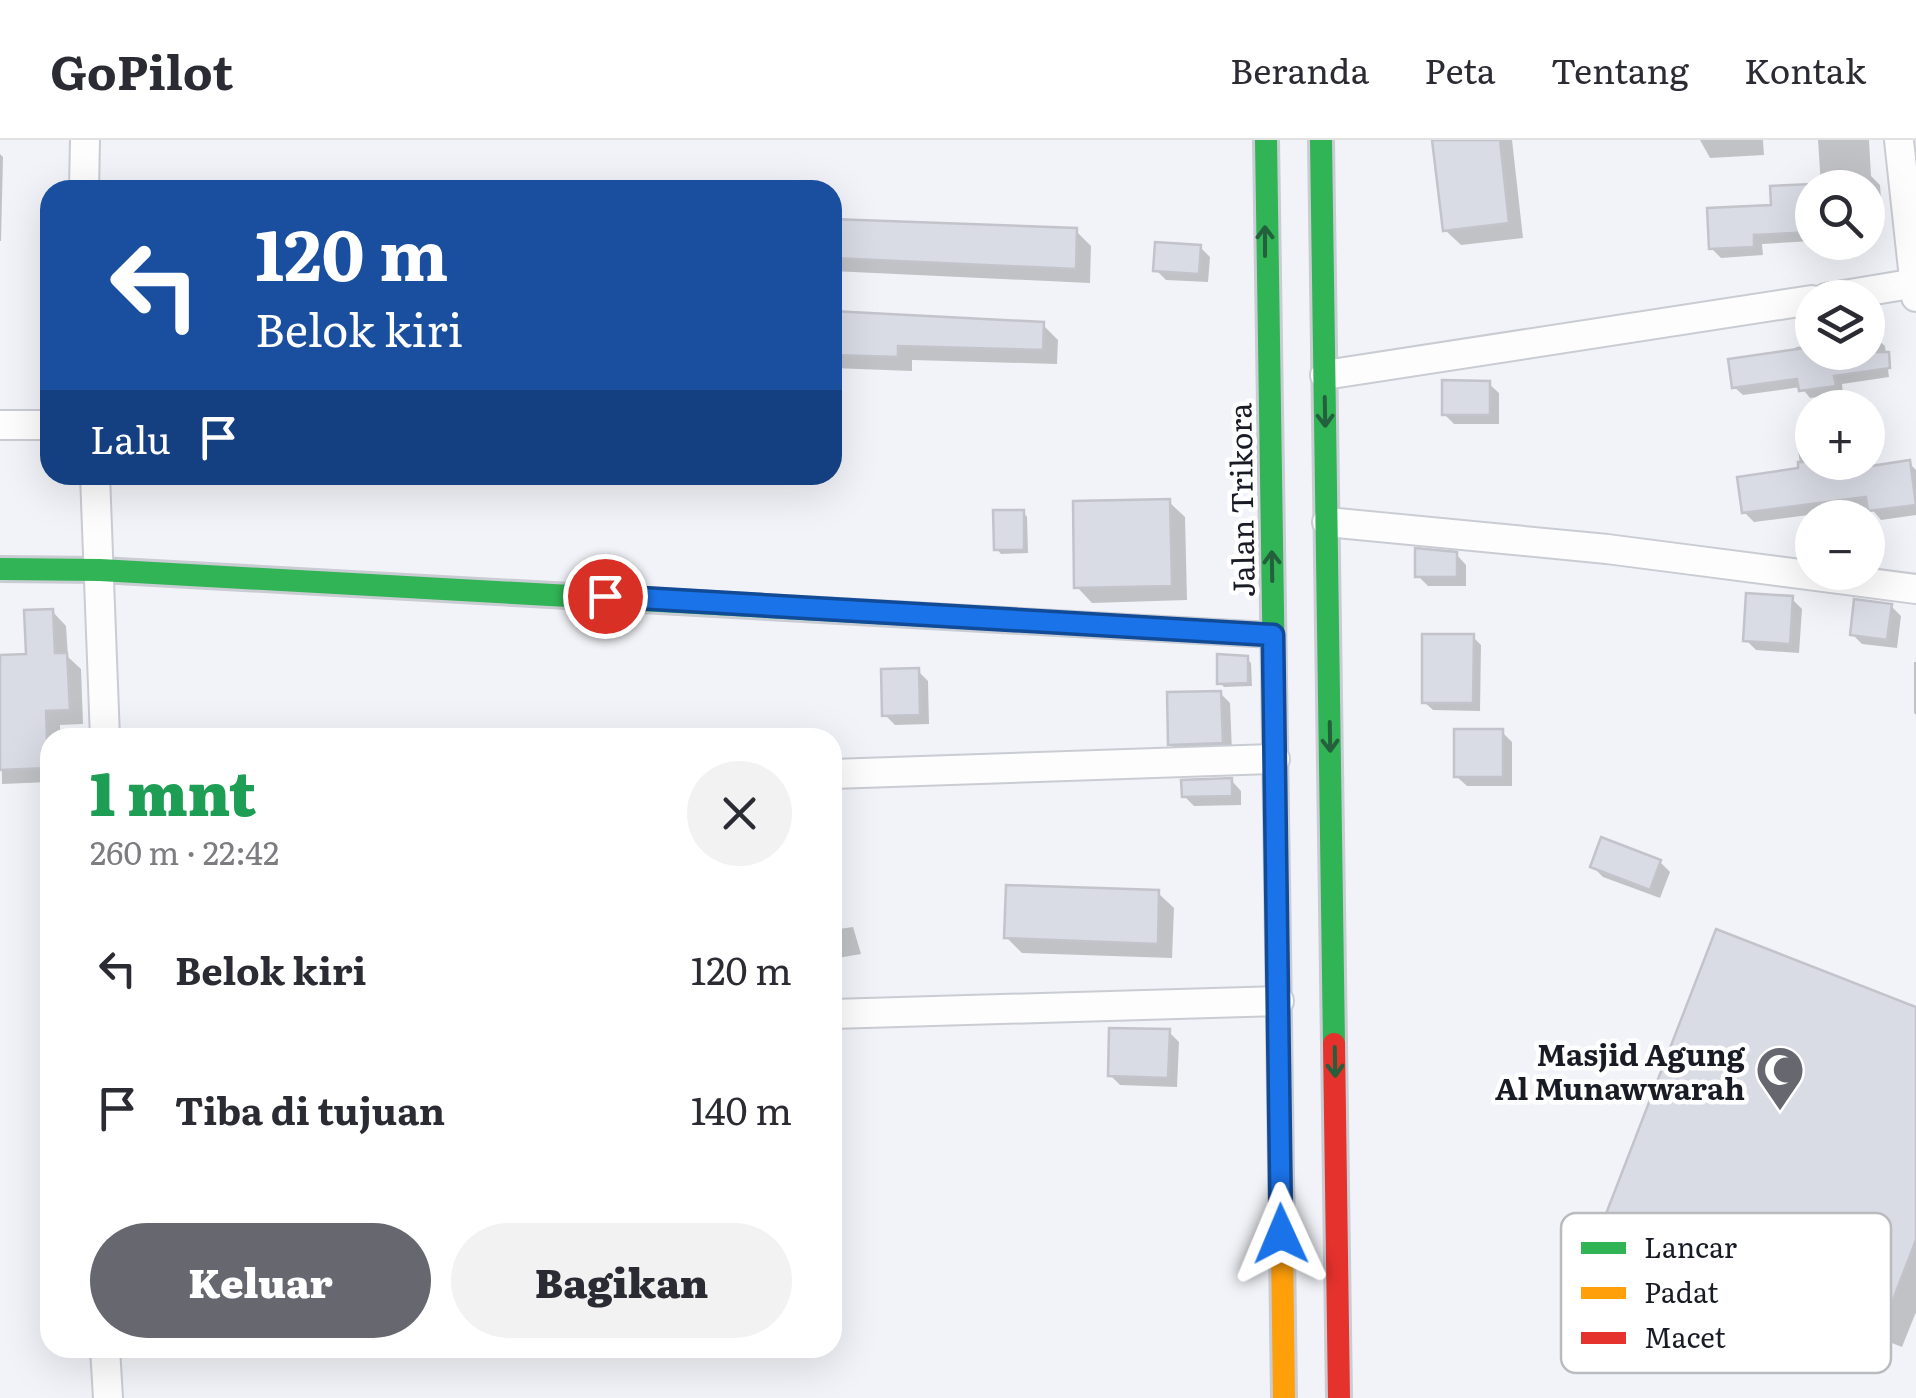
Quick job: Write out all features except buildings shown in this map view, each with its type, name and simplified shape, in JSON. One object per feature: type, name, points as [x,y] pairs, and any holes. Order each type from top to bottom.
[{"type":"main road","name":"Jalan Trikora","points":[[1266,140],[1279,1001],[1311,1331],[1339,1398]]},
{"type":"main road","name":"Jalan Trikora","points":[[1284,1398],[1311,1331],[1327,522],[1321,140]]},
{"type":"main road","points":[[0,569],[100,570],[1273,635]]},
{"type":"street","points":[[84,180],[85,140]]},
{"type":"street","points":[[1899,140],[1916,297]]},
{"type":"street","points":[[1885,288],[1915,283]]},
{"type":"street","points":[[1324,375],[1795,303]]},
{"type":"street","points":[[0,425],[40,425]]},
{"type":"street","points":[[96,485],[105,728]]},
{"type":"street","points":[[1327,522],[1606,549],[1916,588]]},
{"type":"street","points":[[842,774],[1275,759]]},
{"type":"street","points":[[842,1014],[1279,1001]]},
{"type":"street","points":[[105,1358],[108,1398]]},
{"type":"traffic: fast","points":[[1266,140],[1278,946]]},
{"type":"traffic: fast","points":[[1321,140],[1334,1044]]},
{"type":"traffic: fast","points":[[0,569],[100,570],[1273,635]]},
{"type":"traffic: slow","points":[[1278,946],[1284,1398]]},
{"type":"traffic: jam","points":[[1334,1044],[1339,1398]]},
{"type":"place","name":"Masjid Agung Al Munawwarah","points":[[1780,1112]]},
{"type":"route","points":[[605,596],[1273,635],[1281,1234]]}]
